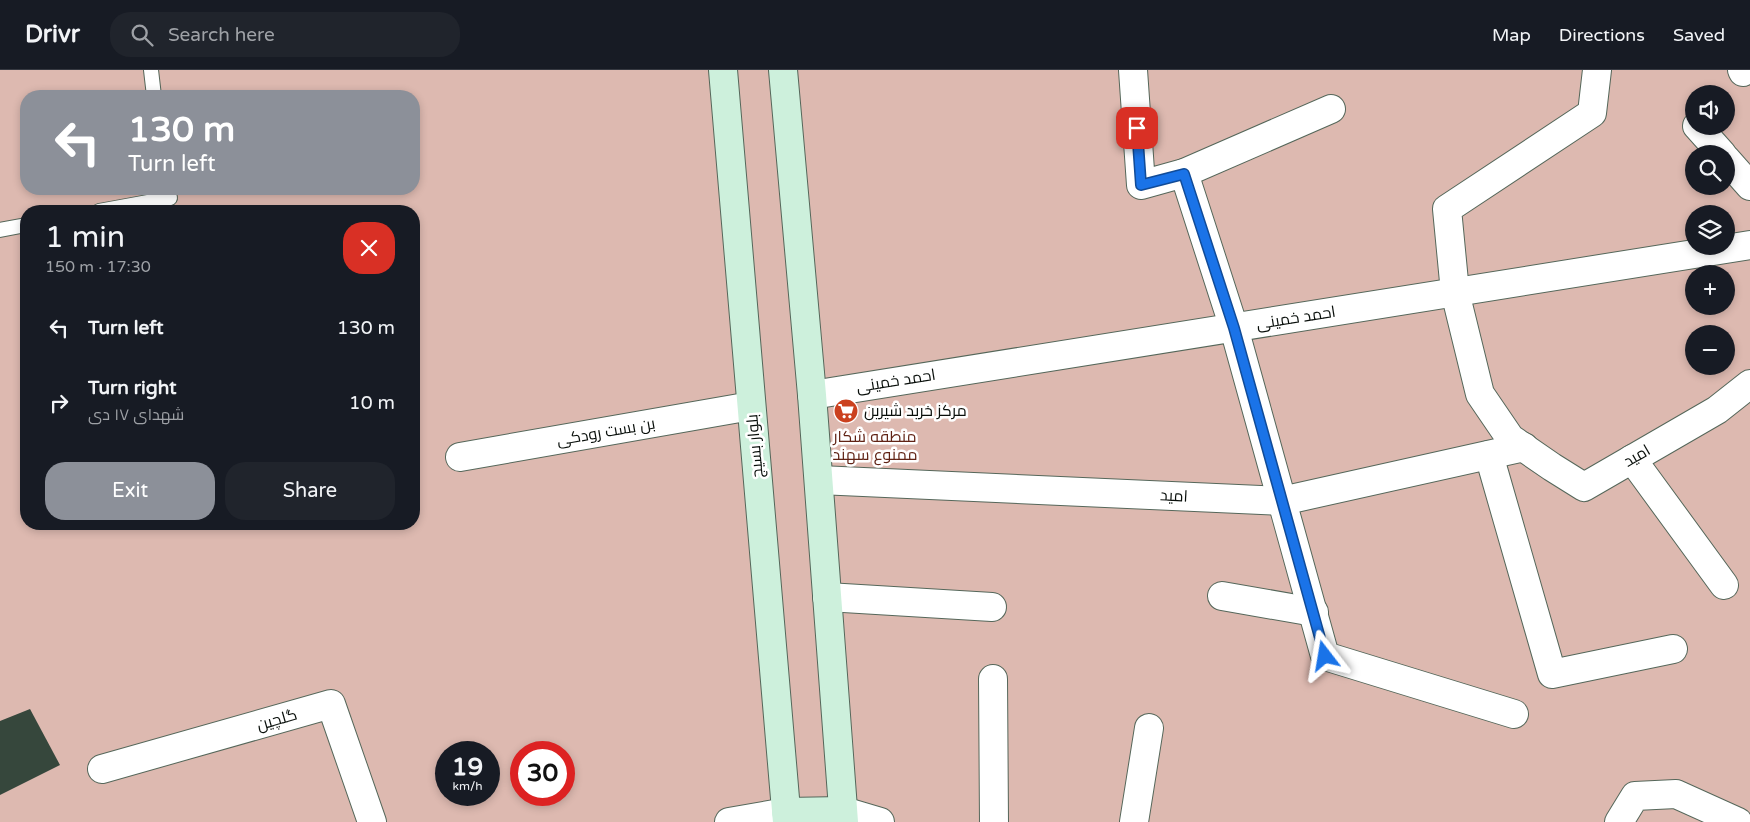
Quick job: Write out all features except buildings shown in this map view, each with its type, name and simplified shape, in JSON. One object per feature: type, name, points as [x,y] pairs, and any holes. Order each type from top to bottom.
[{"type":"main road","name":"بلوار بسیج","points":[[723,70],[787,817]]},
{"type":"main road","points":[[783,70],[812,395],[843,817],[787,817]]},
{"type":"street","points":[[1133,70],[1141,185],[1184,174],[1331,109]]},
{"type":"street","name":"امید","points":[[1597,70],[1592,113],[1446,209],[1455,292],[1480,394],[1510,438],[1584,487],[1717,410],[1750,384]]},
{"type":"street","points":[[1705,135],[1714,145]]},
{"type":"street","points":[[1735,169],[1750,186]]},
{"type":"street","points":[[1184,174],[1234,328],[1325,656],[1514,714]]},
{"type":"street","name":"احمد خمینی","points":[[812,395],[1750,245]]},
{"type":"street","name":"بن بست رودکی","points":[[460,457],[751,406]]},
{"type":"street","name":"امید","points":[[818,480],[1282,501],[1524,447]]},
{"type":"street","points":[[1489,455],[1552,674],[1673,649]]},
{"type":"street","points":[[1632,459],[1724,585]]},
{"type":"street","points":[[1222,596],[1314,612]]},
{"type":"street","points":[[827,597],[992,607]]},
{"type":"street","points":[[993,679],[994,822]]},
{"type":"street","name":"گلچین","points":[[102,769],[331,704],[372,822]]},
{"type":"street","points":[[1134,822],[1148,728]]},
{"type":"street","points":[[1620,822],[1635,796],[1676,794],[1738,822]]},
{"type":"street","points":[[729,822],[787,817]]},
{"type":"street","points":[[843,817],[880,822]]},
{"type":"lane","points":[[150,70],[153,90]]},
{"type":"lane","points":[[132,205],[170,198],[169,195]]},
{"type":"lane","points":[[0,230],[20,226]]},
{"type":"green space","name":"منطقه شکار ممنوع سهند","points":[[0,70],[1750,70],[1750,822],[0,822]]},
{"type":"place","name":"مرکز خرید شیرین","points":[[846,411]]},
{"type":"route","points":[[1137,128],[1141,185],[1184,174],[1234,328],[1325,656]]}]
